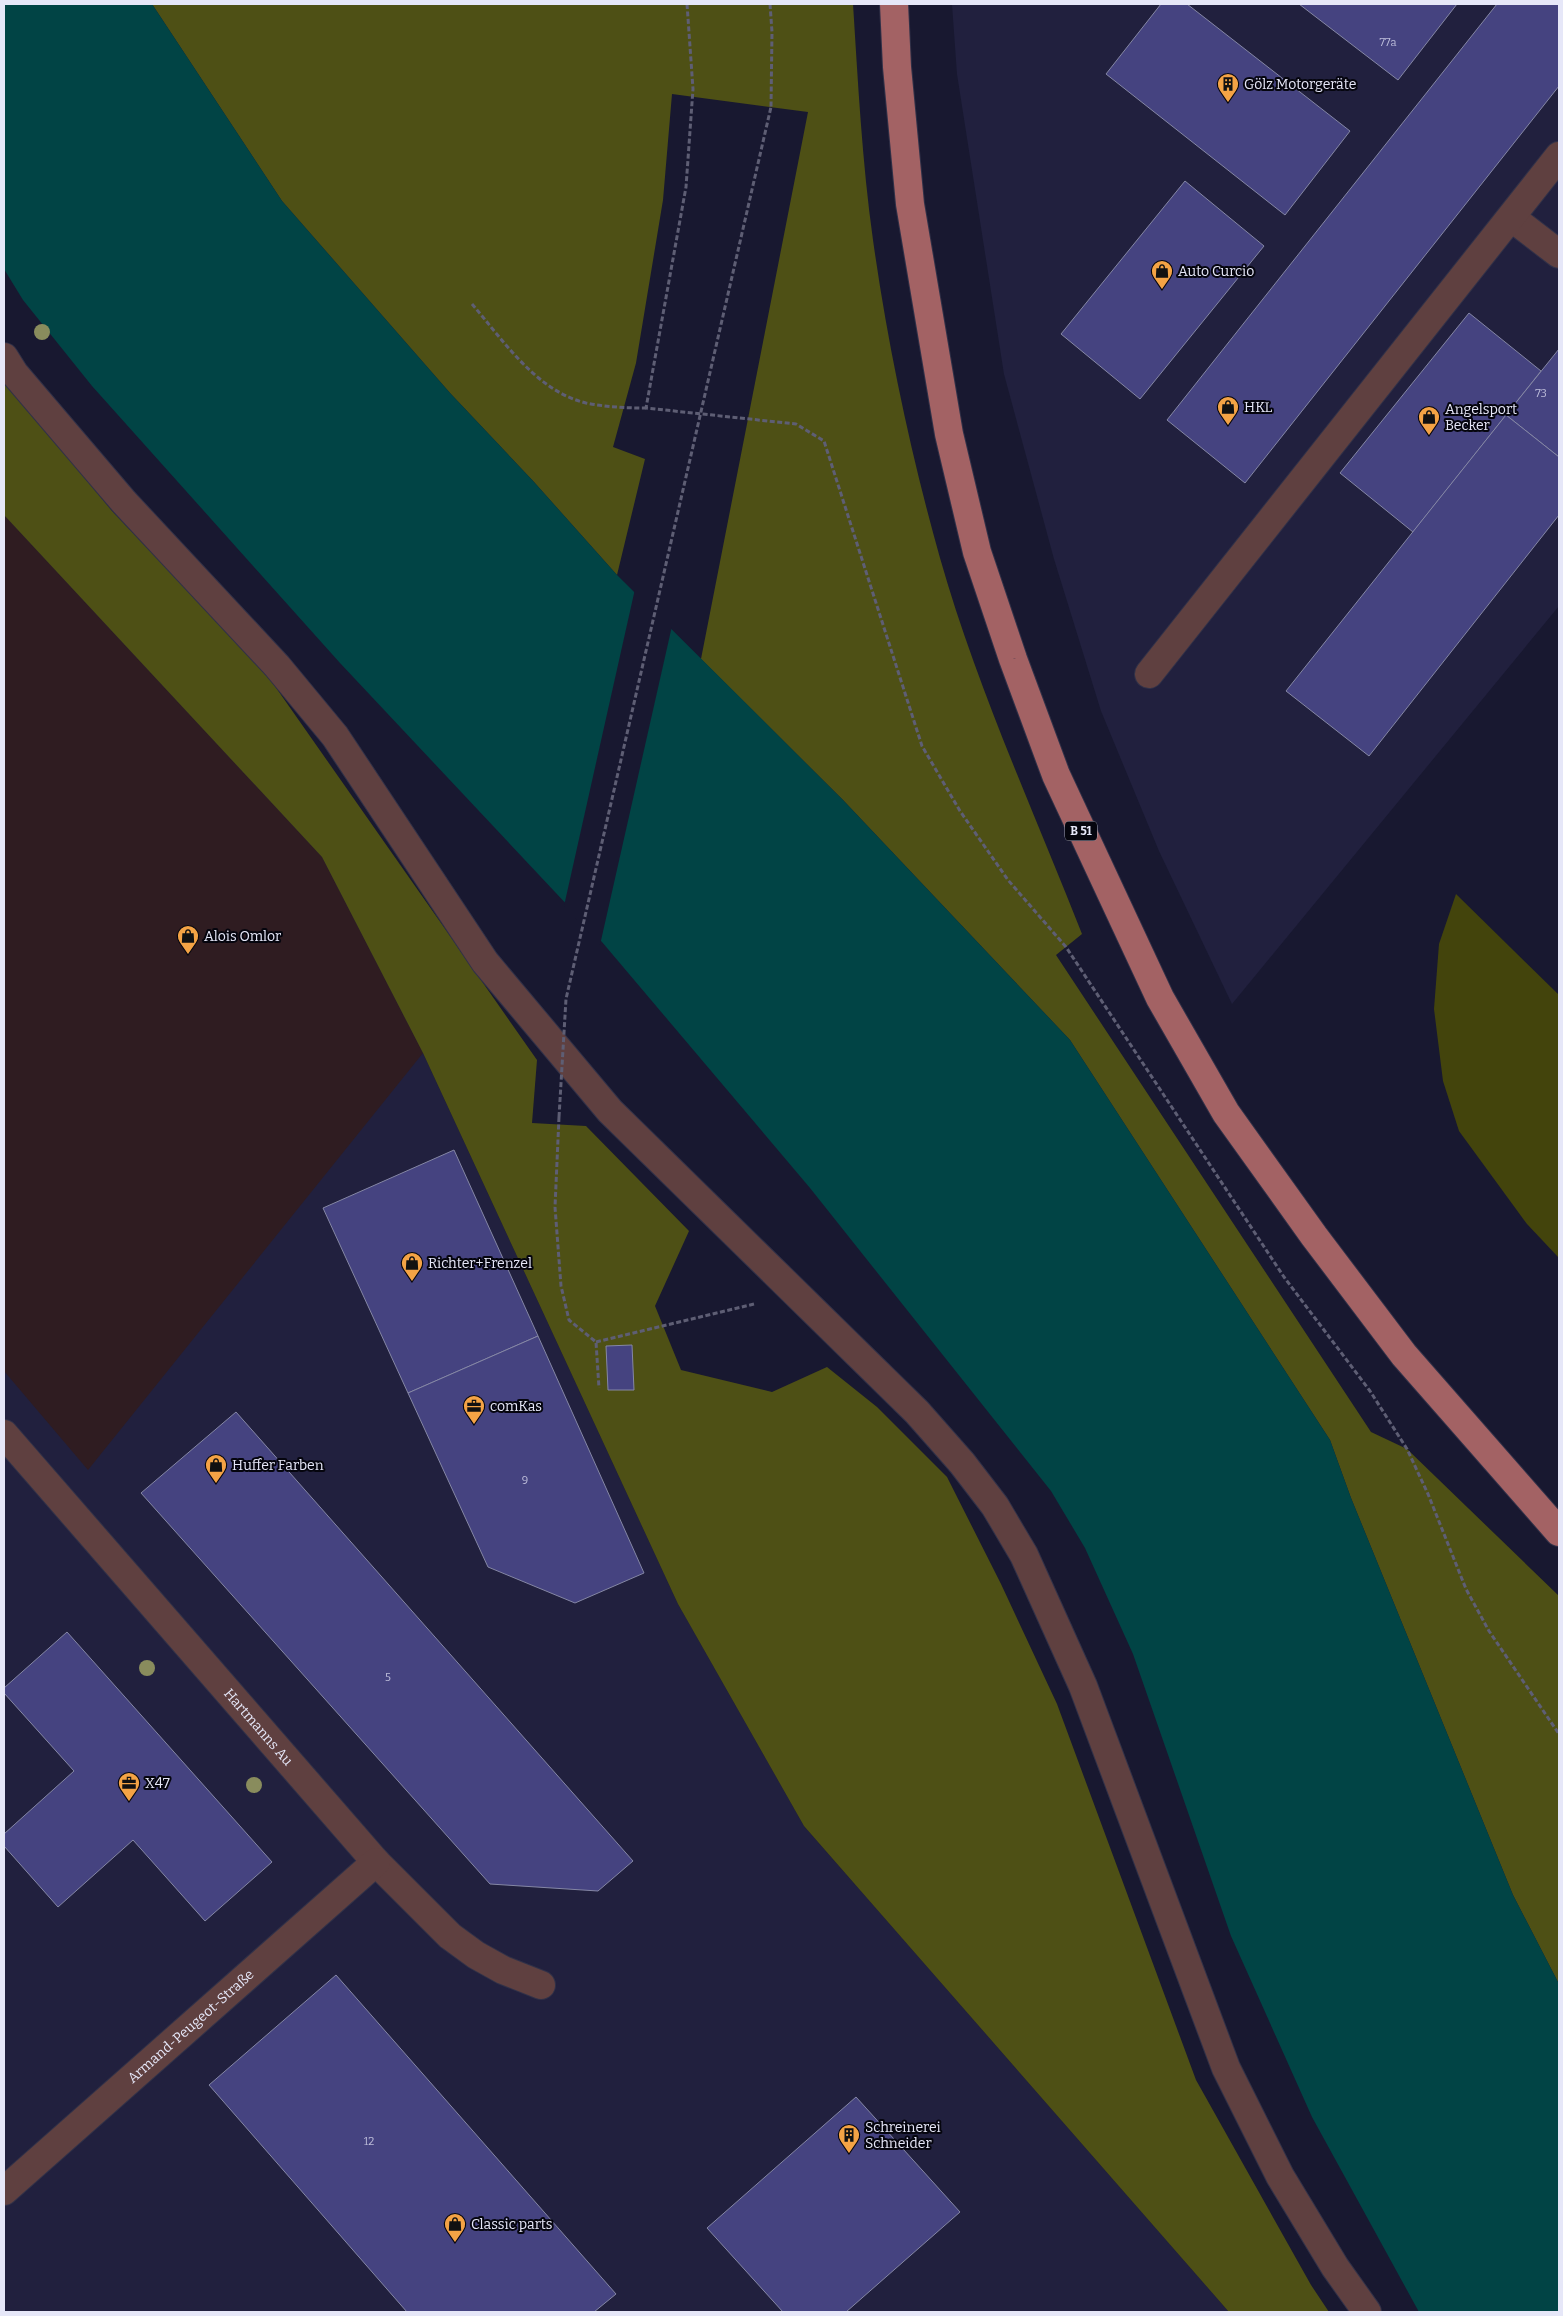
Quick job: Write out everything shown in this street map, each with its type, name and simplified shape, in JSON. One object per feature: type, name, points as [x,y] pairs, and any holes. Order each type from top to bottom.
[{"type":"main road","name":"B 51","points":[[894,4],[897,67],[910,204],[949,434],[977,552],[1013,659],[1056,775],[1160,998],[1226,1113],[1314,1236],[1404,1355],[1559,1532]]},
{"type":"street","points":[[1149,674],[1512,218],[1559,156]]},
{"type":"street","points":[[1512,218],[1559,254]]},
{"type":"street","points":[[4,358],[14,373],[124,502],[277,666],[335,736],[485,962],[610,1111],[917,1412],[962,1463],[995,1506],[1024,1555],[1083,1686],[1226,2068],[1280,2176],[1335,2267],[1367,2312]]},
{"type":"street","name":"Hartmanns Au","points":[[4,1434],[376,1862],[450,1936],[476,1955],[503,1970],[541,1985]]},
{"type":"street","name":"Armand-Peugeot-Straße","points":[[4,2191],[376,1862]]},
{"type":"path","points":[[646,408],[686,187],[693,89],[687,4]]},
{"type":"path","points":[[599,1388],[596,1342],[569,1320],[561,1286],[555,1207],[566,999],[771,107],[772,32],[770,4]]},
{"type":"path","points":[[472,304],[520,360],[551,387],[583,402],[614,408],[646,408],[796,424],[824,440],[922,746],[960,811],[1008,880],[1066,947],[1284,1277],[1370,1391],[1407,1449],[1428,1494],[1466,1589],[1480,1614],[1559,1734]]},
{"type":"path","points":[[596,1342],[797,1294]]},
{"type":"shaded area","points":[[4,4],[152,4],[282,201],[450,393],[534,482],[617,575],[843,800],[1070,1040],[1330,1440],[1351,1498],[1513,1895],[1559,1984],[1559,2312],[1419,2312],[1312,2117],[1231,1936],[1133,1654],[1085,1548],[1051,1491],[810,1188],[602,942],[340,663],[92,386],[23,300],[4,269]]},
{"type":"shaded area","points":[[152,4],[853,4],[869,211],[879,280],[901,401],[929,519],[954,606],[1006,748],[1082,934],[1056,955],[1371,1432],[1407,1449],[1559,1596],[1559,1984],[1513,1895],[1351,1498],[1330,1440],[1070,1040],[843,800],[701,659],[808,112],[672,94],[663,200],[636,363],[613,447],[645,459],[617,575],[534,482],[450,393],[282,201]]},
{"type":"shaded area","points":[[952,4],[1559,4],[1559,606],[1232,1004],[1159,851],[1101,711],[1054,559],[1004,374],[957,74]]},
{"type":"shaded area","points":[[4,380],[112,511],[265,672],[537,1060],[532,1123],[586,1126],[689,1231],[655,1306],[681,1370],[772,1392],[827,1367],[877,1407],[947,1477],[1001,1584],[1057,1704],[1196,2080],[1311,2285],[1329,2312],[1229,2312],[804,1826],[678,1604],[423,1053],[322,857],[4,515]]},
{"type":"shaded area","points":[[4,515],[322,857],[423,1053],[678,1604],[804,1826],[1229,2312],[4,2312]]},
{"type":"shaded area","name":"Alois Omlor","points":[[4,515],[322,857],[423,1053],[88,1470],[4,1371]]},
{"type":"shaded area","points":[[1456,894],[1559,995],[1559,1258],[1527,1224],[1459,1131],[1443,1081],[1434,1009],[1439,944]]},
{"type":"pier","points":[[635,589],[672,626],[600,945],[564,906]]},
{"type":"building","name":"Gölz Motorgeräte","points":[[1161,4],[1187,4],[1350,131],[1285,215],[1106,74]]},
{"type":"building","name":"Gölz Motorgeräte","points":[[1299,4],[1457,4],[1398,80]]},
{"type":"building","points":[[1497,4],[1559,4],[1559,86],[1245,483],[1167,420]]},
{"type":"building","name":"Auto Curcio","points":[[1185,181],[1264,246],[1140,399],[1061,334]]},
{"type":"building","name":"Angelsport Becker","points":[[1469,313],[1541,371],[1413,532],[1340,473]]},
{"type":"building","points":[[1559,349],[1559,457],[1506,415]]},
{"type":"building","points":[[1506,415],[1559,457],[1559,515],[1369,756],[1286,691]]},
{"type":"building","points":[[454,1150],[538,1336],[408,1393],[323,1208]]},
{"type":"building","points":[[538,1336],[644,1573],[575,1603],[488,1567],[408,1393]]},
{"type":"building","points":[[632,1345],[634,1390],[608,1390],[606,1346]]},
{"type":"building","points":[[236,1412],[633,1861],[598,1891],[490,1884],[141,1493]]},
{"type":"building","name":"X47","points":[[67,1632],[272,1862],[205,1921],[133,1840],[58,1907],[4,1846],[4,1834],[74,1771],[4,1693],[4,1688]]},
{"type":"building","points":[[336,1975],[616,2294],[594,2312],[407,2312],[209,2085]]},
{"type":"building","name":"Schreinerei Schneider","points":[[856,2097],[960,2212],[846,2312],[783,2312],[707,2228]]},
{"type":"place","name":"Gölz Motorgeräte","points":[[1228,103]]},
{"type":"place","name":"Auto Curcio","points":[[1162,290]]},
{"type":"place","name":"HKL","points":[[1228,426]]},
{"type":"place","name":"Angelsport Becker","points":[[1429,436]]},
{"type":"place","name":"Alois Omlor","points":[[188,955]]},
{"type":"place","name":"Richter+Frenzel","points":[[412,1282]]},
{"type":"place","name":"comKas","points":[[474,1425]]},
{"type":"place","name":"Huffer Farben","points":[[216,1484]]},
{"type":"place","name":"X47","points":[[129,1802]]},
{"type":"place","name":"Schreinerei Schneider","points":[[849,2154]]},
{"type":"place","name":"Classic parts","points":[[455,2243]]}]
